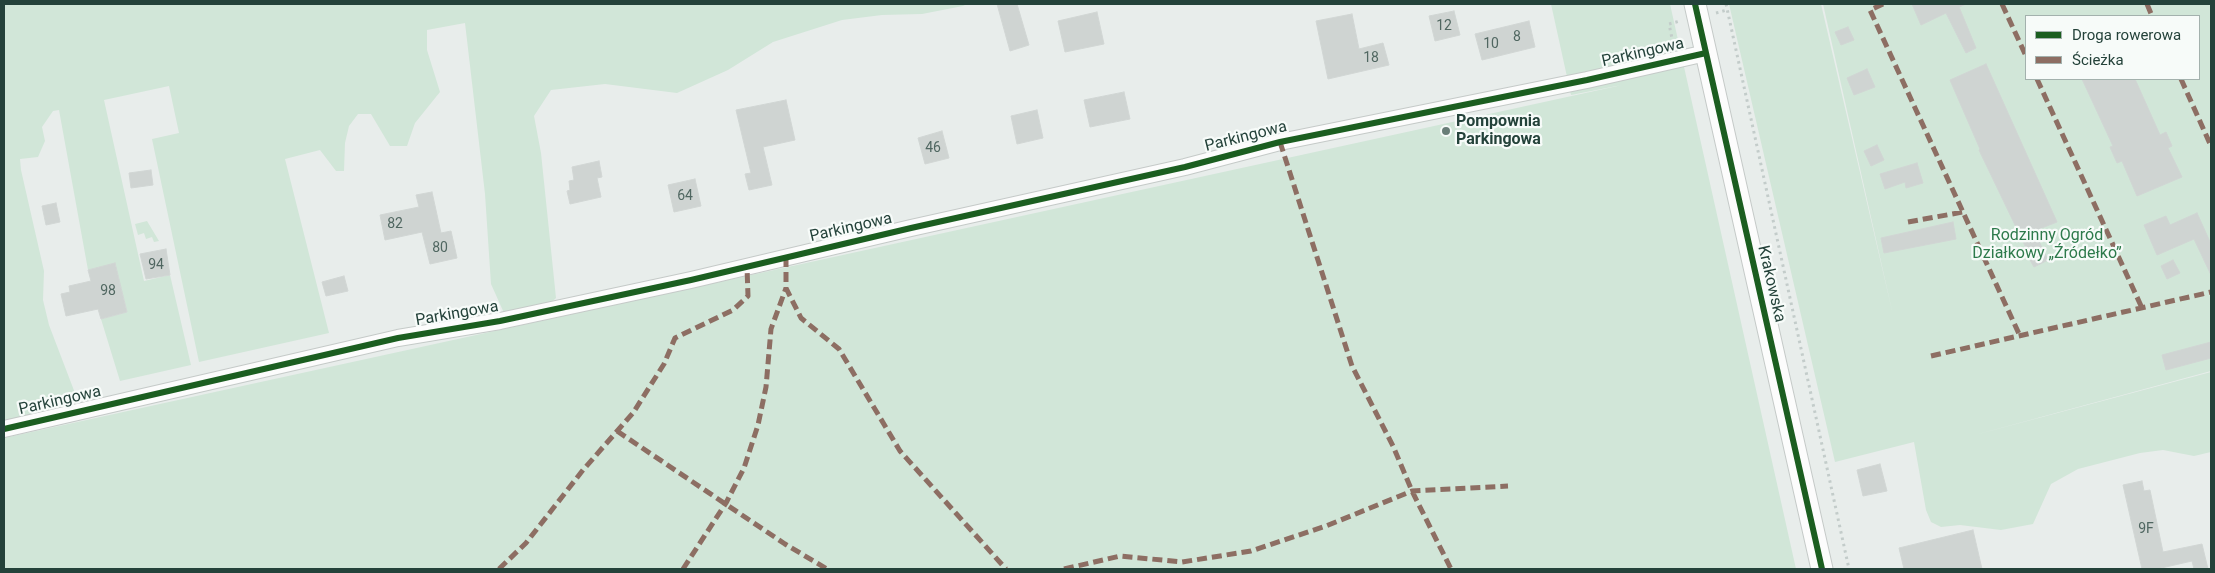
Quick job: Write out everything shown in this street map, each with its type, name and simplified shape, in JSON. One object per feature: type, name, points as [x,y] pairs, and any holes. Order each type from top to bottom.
[{"type":"street","name":"Krakowska","points":[[1695,4],[1822,569]]},
{"type":"street","name":"Parkingowa","points":[[4,428],[398,338],[500,321],[691,280],[911,228],[1147,176],[1280,142],[1587,80],[1706,53]]},
{"type":"path","points":[[1726,4],[1849,569]]},
{"type":"green space","points":[[4,4],[967,4],[922,14],[882,15],[842,20],[773,42],[728,70],[677,93],[605,84],[551,90],[534,116],[541,153],[556,298],[535,318],[504,313],[491,284],[485,194],[465,23],[427,30],[427,50],[440,92],[415,123],[407,146],[390,146],[371,114],[358,114],[349,126],[345,143],[344,171],[336,171],[320,150],[285,159],[329,333],[199,362],[152,139],[179,133],[169,86],[104,100],[144,281],[170,275],[191,365],[120,381],[101,319],[127,312],[115,264],[88,270],[59,110],[53,111],[42,127],[45,141],[38,157],[20,159],[44,271],[43,300],[49,325],[78,401],[59,405],[63,424],[4,437]]},
{"type":"green space","points":[[1551,4],[1670,4],[1796,569],[4,569],[4,438],[1622,85],[1571,95]]},
{"type":"green space","name":"Rodzinny Ogród Działkowy „Źródełko”","points":[[1729,4],[1821,4],[1893,315],[1823,4],[2211,4],[2211,371],[1971,436],[2211,372],[2211,452],[2194,456],[2163,450],[2140,453],[2078,469],[2051,484],[2033,524],[2001,530],[1960,525],[1941,527],[1931,522],[1926,510],[1914,442],[1835,462]]},
{"type":"green space","points":[[147,221],[159,241],[154,242],[152,237],[146,239],[144,233],[138,235],[135,224]]},
{"type":"building","points":[[997,4],[1017,4],[1029,45],[1010,51]]},
{"type":"building","points":[[1912,4],[1966,4],[1959,7],[1976,48],[1966,53],[1946,13],[1921,25]]},
{"type":"building","points":[[1454,11],[1460,35],[1435,41],[1429,16]]},
{"type":"building","points":[[1097,12],[1104,44],[1065,52],[1058,21]]},
{"type":"building","points":[[1352,14],[1359,49],[1383,43],[1389,65],[1328,79],[1316,21]]},
{"type":"building","points":[[1529,21],[1535,47],[1482,60],[1475,34]]},
{"type":"building","points":[[1848,27],[1854,40],[1841,45],[1835,32]]},
{"type":"building","points":[[1986,64],[2057,222],[2034,231],[2048,260],[2034,267],[1979,150],[1950,80]]},
{"type":"building","points":[[1867,69],[1875,87],[1854,95],[1847,78]]},
{"type":"building","points":[[2082,80],[2135,80],[2160,135],[2166,132],[2172,146],[2168,148],[2182,177],[2137,196],[2122,161],[2117,163],[2110,147],[2113,146]]},
{"type":"building","points":[[1124,92],[1130,119],[1090,127],[1084,100]]},
{"type":"building","points":[[786,100],[795,140],[763,147],[772,185],[749,190],[745,174],[751,173],[736,110]]},
{"type":"building","points":[[1037,110],[1043,138],[1017,144],[1011,116]]},
{"type":"building","points":[[942,131],[949,158],[925,164],[918,138]]},
{"type":"building","points":[[1877,145],[1884,160],[1871,166],[1864,151]]},
{"type":"building","points":[[599,161],[602,177],[597,178],[601,197],[570,204],[567,191],[570,190],[569,181],[574,180],[572,167]]},
{"type":"building","points":[[1917,163],[1923,183],[1906,188],[1905,182],[1885,189],[1880,174]]},
{"type":"building","points":[[151,170],[153,185],[131,188],[129,173]]},
{"type":"building","points":[[695,179],[701,206],[674,212],[668,185]]},
{"type":"building","points":[[432,192],[441,233],[451,231],[457,258],[430,264],[422,232],[385,240],[380,215],[419,207],[416,195]]},
{"type":"building","points":[[56,203],[60,222],[46,225],[42,206]]},
{"type":"building","points":[[2197,213],[2211,244],[2211,275],[2194,239],[2157,255],[2144,225],[2166,216],[2170,225]]},
{"type":"building","points":[[1953,222],[1956,239],[1884,253],[1881,238]]},
{"type":"building","points":[[166,249],[170,275],[146,279],[140,254]]},
{"type":"building","points":[[2173,260],[2180,273],[2167,279],[2161,266]]},
{"type":"building","points":[[115,263],[127,312],[101,319],[98,309],[66,316],[61,294],[70,292],[69,286],[91,281],[88,270]]},
{"type":"building","points":[[344,276],[348,291],[326,296],[322,282]]},
{"type":"building","points":[[2211,342],[2211,358],[2166,370],[2162,355]]},
{"type":"building","points":[[1880,464],[1887,491],[1863,496],[1857,470]]},
{"type":"building","points":[[2142,481],[2144,491],[2150,490],[2163,552],[2202,544],[2208,569],[2194,569],[2192,561],[2157,569],[2142,569],[2123,485]]},
{"type":"building","points":[[1973,530],[1982,569],[1904,569],[1899,548]]},
{"type":"marked path","points":[[1883,4],[1870,10],[2020,336]]},
{"type":"marked path","points":[[2002,4],[2025,54]]},
{"type":"marked path","points":[[2147,4],[2152,15]]},
{"type":"marked path","points":[[2037,80],[2142,308]]},
{"type":"marked path","points":[[2181,80],[2211,146]]},
{"type":"marked path","points":[[1280,142],[1352,366],[1393,446],[1412,491],[1451,569]]},
{"type":"marked path","points":[[1908,222],[1963,212]]},
{"type":"marked path","points":[[786,257],[786,288],[801,318],[839,349],[900,451],[1006,569]]},
{"type":"marked path","points":[[499,569],[526,543],[583,470],[633,413],[664,364],[675,338],[733,310],[748,296],[747,267]]},
{"type":"marked path","points":[[683,569],[726,503],[744,468],[758,425],[766,387],[771,329],[786,288]]},
{"type":"marked path","points":[[1931,356],[2211,292]]},
{"type":"marked path","points":[[617,431],[785,544],[827,569]]},
{"type":"marked path","points":[[1064,569],[1120,556],[1182,562],[1251,551],[1326,526],[1412,491],[1508,486]]},
{"type":"cycle path","points":[[1695,4],[1822,569]]},
{"type":"cycle path","points":[[4,429],[398,338],[500,321],[691,280],[911,228],[1185,167],[1280,142],[1587,80],[1706,53]]},
{"type":"place","name":"Pompownia Parkingowa","points":[[1446,131]]}]
